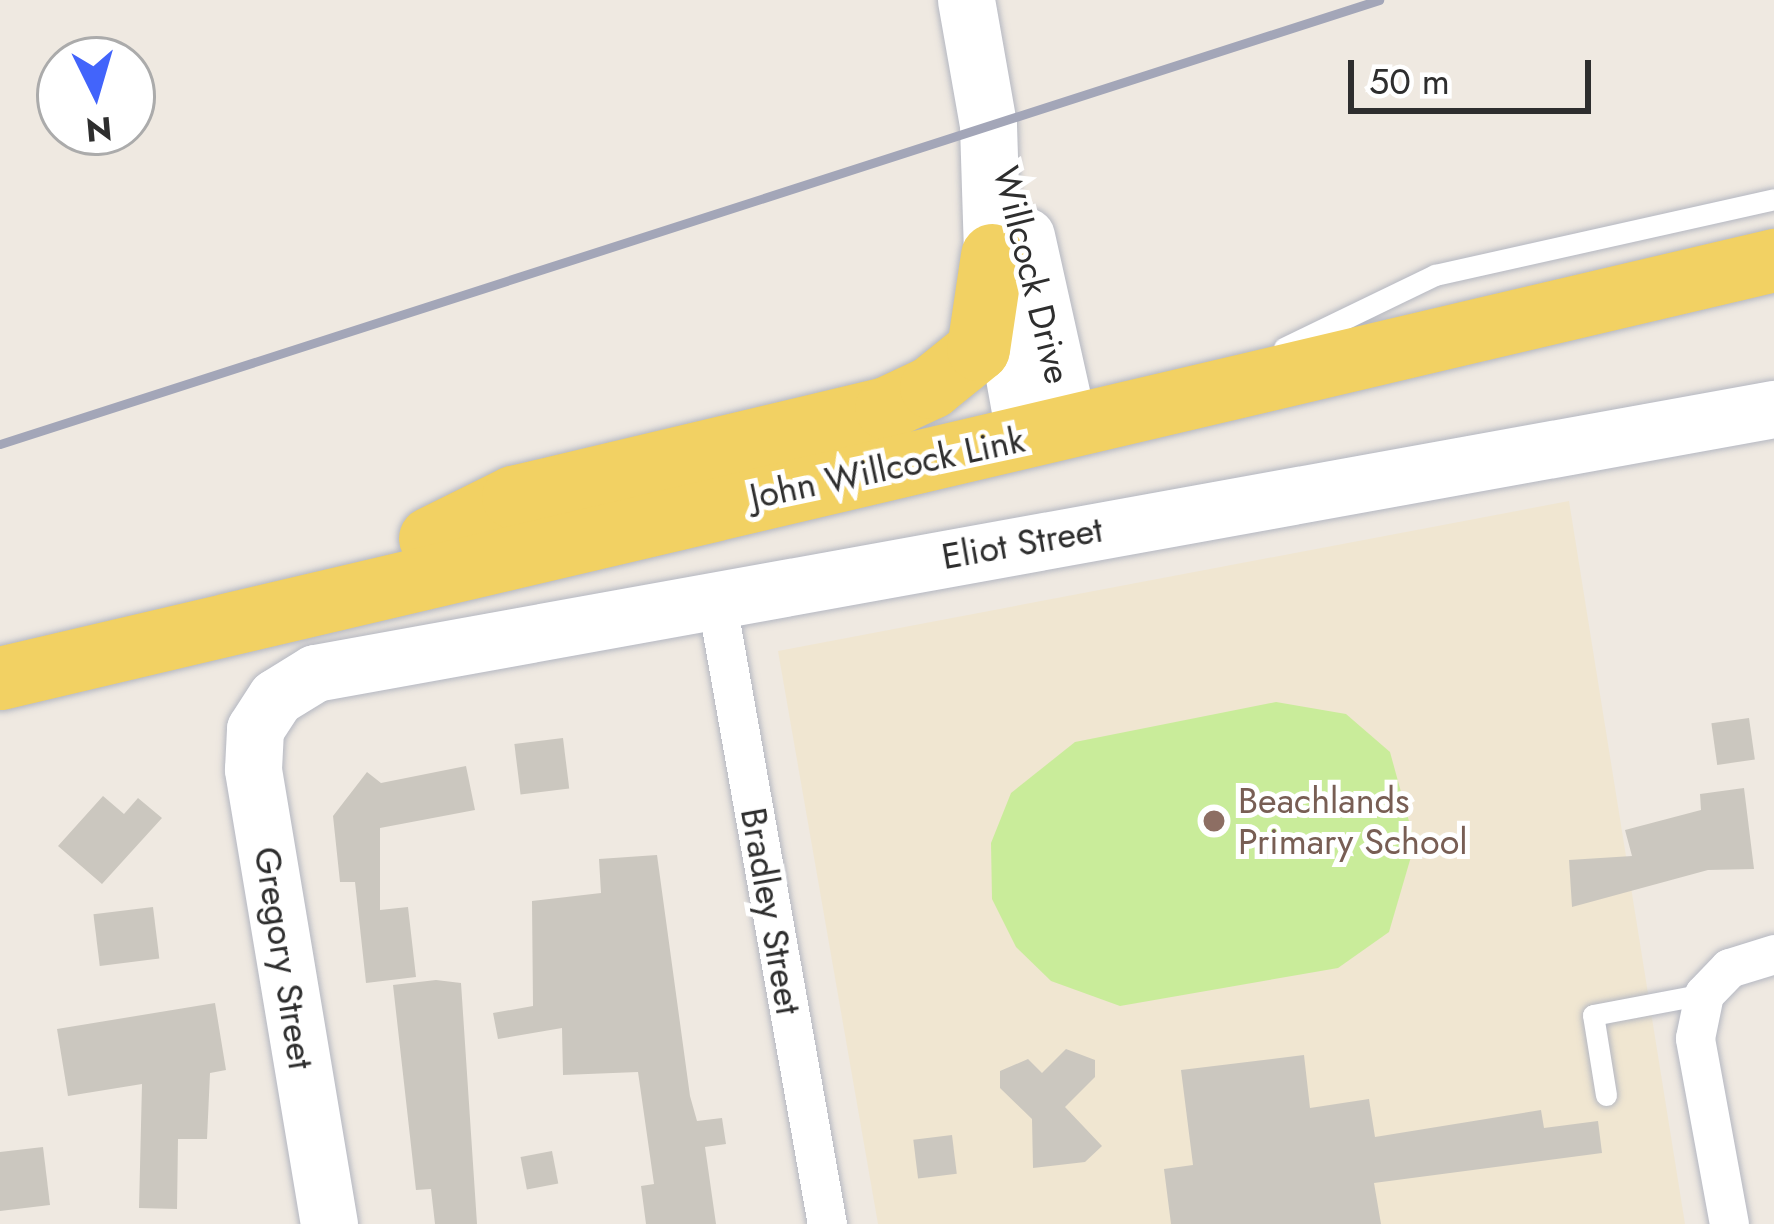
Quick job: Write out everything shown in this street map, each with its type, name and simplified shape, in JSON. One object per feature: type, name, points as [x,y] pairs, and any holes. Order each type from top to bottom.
[{"type":"main road","name":"John Willcock Link","points":[[0,678],[1043,415],[1284,348],[1774,243]]},
{"type":"main road","points":[[430,538],[513,497],[886,408],[931,387],[979,350],[992,254]]},
{"type":"main road","name":"John Willcock Link","points":[[0,634],[430,538],[1043,415],[1774,260]]},
{"type":"main road","points":[[0,705],[147,662],[218,626]]},
{"type":"street","name":"Willcock Drive","points":[[966,0],[988,125],[992,254],[1043,415]]},
{"type":"street","name":"Willcock Drive","points":[[988,125],[1012,171],[1043,415]]},
{"type":"street","name":"Eliot Street","points":[[276,697],[368,659],[1774,409]]},
{"type":"street","name":"Bradley Street","points":[[716,598],[826,1224]]},
{"type":"street","name":"Gregory Street","points":[[276,697],[255,729],[253,769],[329,1224]]},
{"type":"street","points":[[1729,1224],[1695,1038],[1704,994],[1729,968],[1774,954]]},
{"type":"lane","points":[[1284,348],[1435,275],[1774,199]]},
{"type":"lane","points":[[1606,1095],[1593,1015],[1704,994]]},
{"type":"shaded area","name":"Beachlands Primary School","points":[[1569,501],[1685,1224],[878,1224],[778,651]]},
{"type":"green space","points":[[1276,702],[1346,714],[1390,752],[1415,843],[1389,932],[1338,968],[1120,1006],[1051,981],[1016,947],[992,899],[991,843],[1011,793],[1075,742]]},
{"type":"building","points":[[1749,718],[1755,760],[1717,765],[1711,723]]},
{"type":"building","points":[[563,738],[569,789],[521,795],[514,744]]},
{"type":"building","points":[[466,766],[475,810],[380,828],[380,910],[408,907],[416,977],[366,983],[355,882],[340,882],[333,816],[367,772],[381,783]]},
{"type":"building","points":[[1744,788],[1754,869],[1708,870],[1572,907],[1569,860],[1632,856],[1625,830],[1701,810],[1700,794]]},
{"type":"building","points":[[103,796],[124,814],[138,798],[162,818],[102,884],[58,846]]},
{"type":"building","points":[[657,855],[690,1096],[697,1121],[722,1118],[726,1144],[705,1147],[716,1224],[646,1224],[641,1186],[654,1184],[638,1072],[563,1075],[562,1028],[498,1039],[493,1013],[533,1006],[532,901],[601,893],[599,859]]},
{"type":"building","points":[[153,907],[159,959],[100,966],[93,914]]},
{"type":"building","points":[[436,980],[461,983],[477,1224],[435,1224],[431,1189],[416,1190],[393,985]]},
{"type":"building","points":[[215,1003],[226,1070],[210,1073],[207,1139],[178,1139],[177,1209],[139,1208],[142,1084],[68,1096],[57,1029]]},
{"type":"building","points":[[1066,1049],[1095,1060],[1095,1077],[1065,1107],[1102,1146],[1085,1162],[1033,1168],[1032,1119],[1000,1088],[1000,1071],[1028,1059],[1042,1073]]},
{"type":"building","points":[[1304,1055],[1310,1108],[1369,1099],[1375,1137],[1541,1110],[1544,1128],[1598,1121],[1602,1153],[1374,1183],[1381,1224],[1171,1224],[1164,1169],[1193,1165],[1181,1070]]},
{"type":"building","points":[[952,1135],[957,1174],[918,1178],[913,1140]]},
{"type":"building","points":[[43,1147],[50,1205],[0,1211],[0,1152]]},
{"type":"building","points":[[552,1151],[558,1183],[527,1189],[521,1157]]},
{"type":"railway","points":[[0,444],[1379,0]]},
{"type":"place","name":"Beachlands Primary School","points":[[1214,821]]}]
